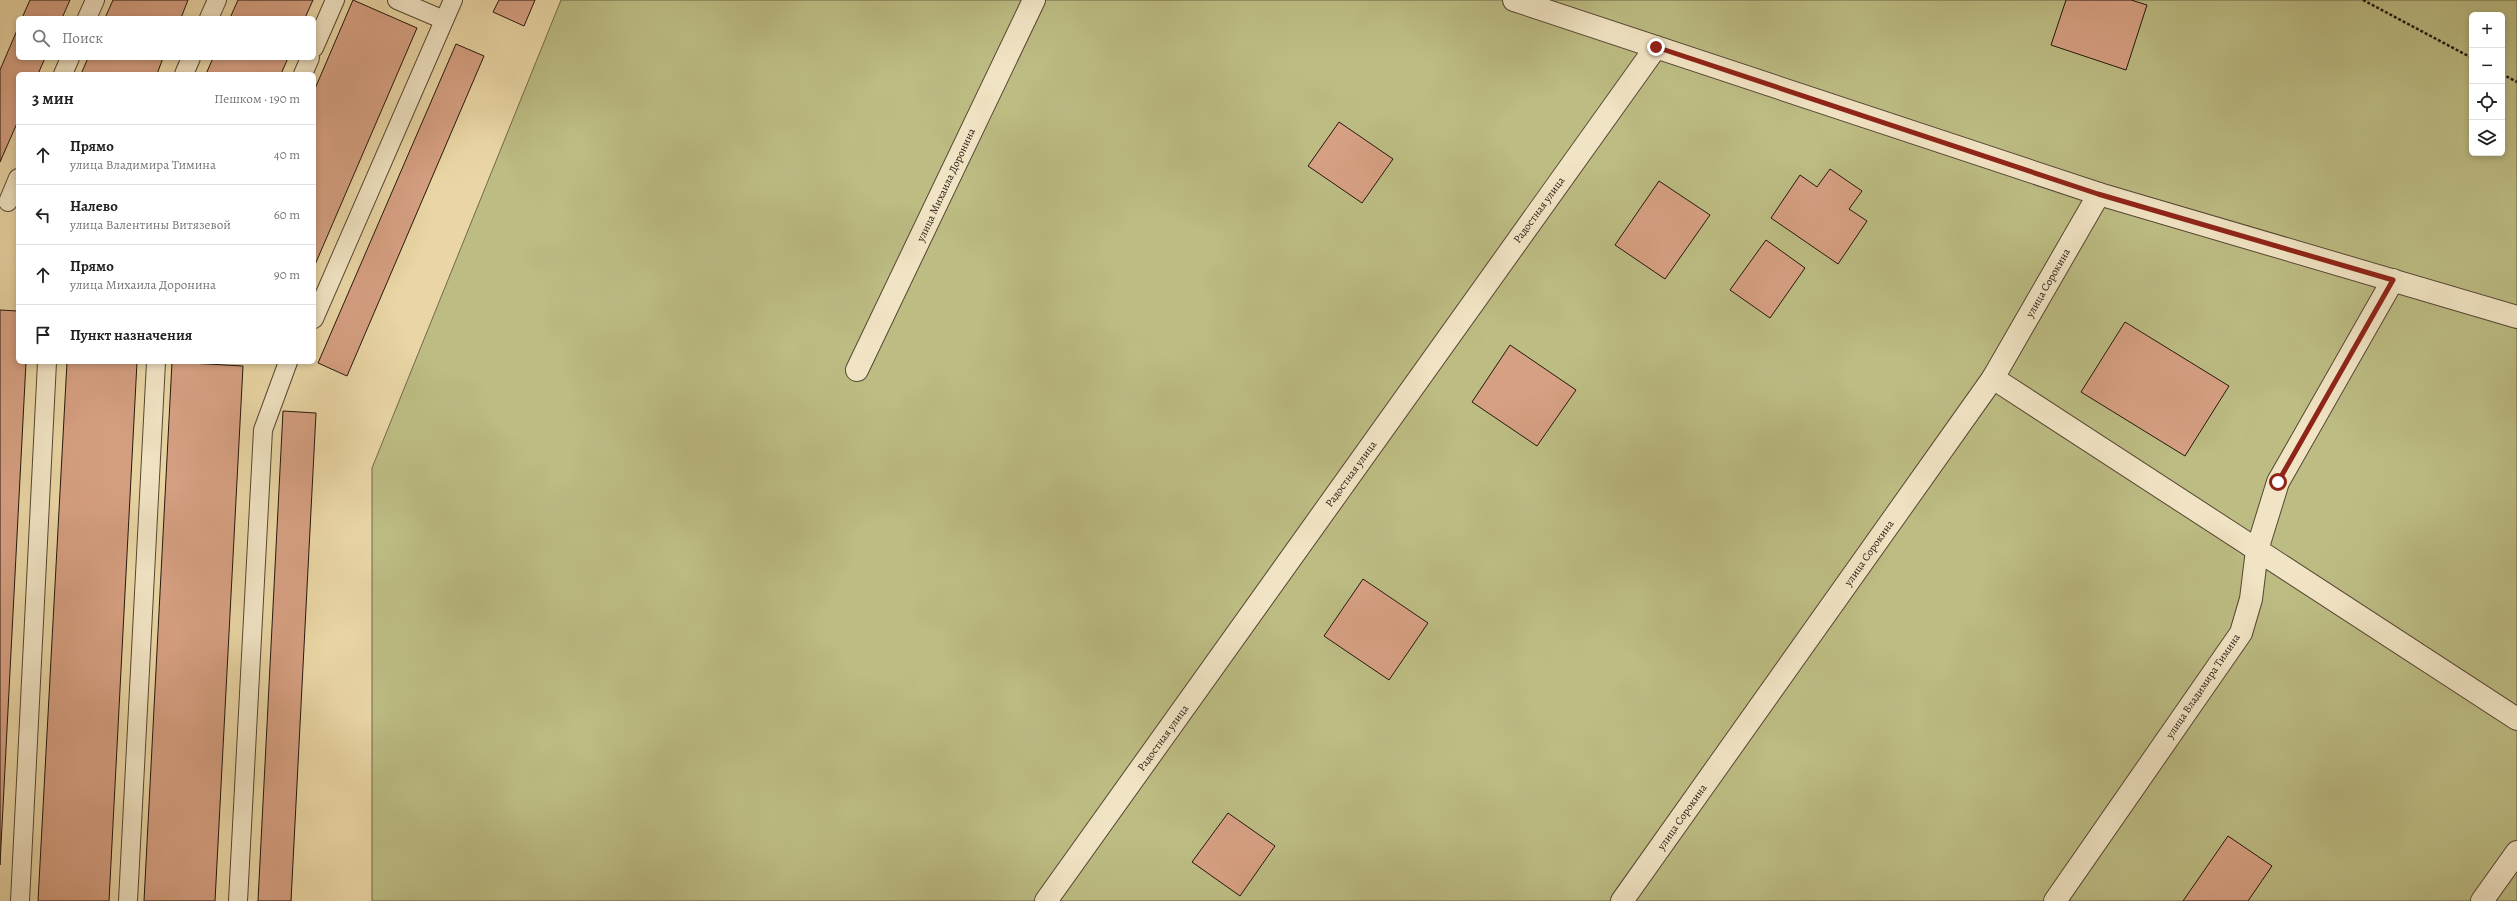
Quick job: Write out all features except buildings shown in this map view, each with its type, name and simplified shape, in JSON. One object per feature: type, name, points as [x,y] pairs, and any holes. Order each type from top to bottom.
[{"type":"street","name":"улица Михаила Доронина","points":[[857,370],[1034,0]]},
{"type":"street","points":[[1514,0],[2098,194],[2517,317]]},
{"type":"street","name":"Радостная улица","points":[[1046,901],[1656,47]]},
{"type":"street","name":"улица Сорокина","points":[[1622,901],[1993,378],[2098,194]]},
{"type":"street","name":"улица Владимира Тимина","points":[[2055,901],[2241,633],[2251,598],[2257,550],[2278,482],[2393,280]]},
{"type":"street","points":[[1993,378],[2517,720]]},
{"type":"street","points":[[2482,901],[2517,852]]},
{"type":"lane","points":[[88,16],[95,0]]},
{"type":"lane","points":[[210,16],[217,0]]},
{"type":"lane","points":[[316,43],[335,0]]},
{"type":"lane","points":[[397,0],[444,20]]},
{"type":"lane","points":[[316,314],[453,0]]},
{"type":"lane","points":[[64,72],[69,60]]},
{"type":"lane","points":[[185,72],[190,60]]},
{"type":"lane","points":[[304,72],[309,60]]},
{"type":"lane","points":[[8,202],[16,183]]},
{"type":"lane","points":[[20,901],[47,364]]},
{"type":"lane","points":[[128,901],[156,364]]},
{"type":"lane","points":[[238,901],[263,430],[286,364]]},
{"type":"path","points":[[2363,0],[2469,56]]},
{"type":"path","points":[[2505,76],[2517,82]]},
{"type":"green space","points":[[561,0],[2517,0],[2517,901],[372,901],[372,468]]},
{"type":"route","points":[[1656,47],[2098,194],[2393,280],[2278,482]]}]
